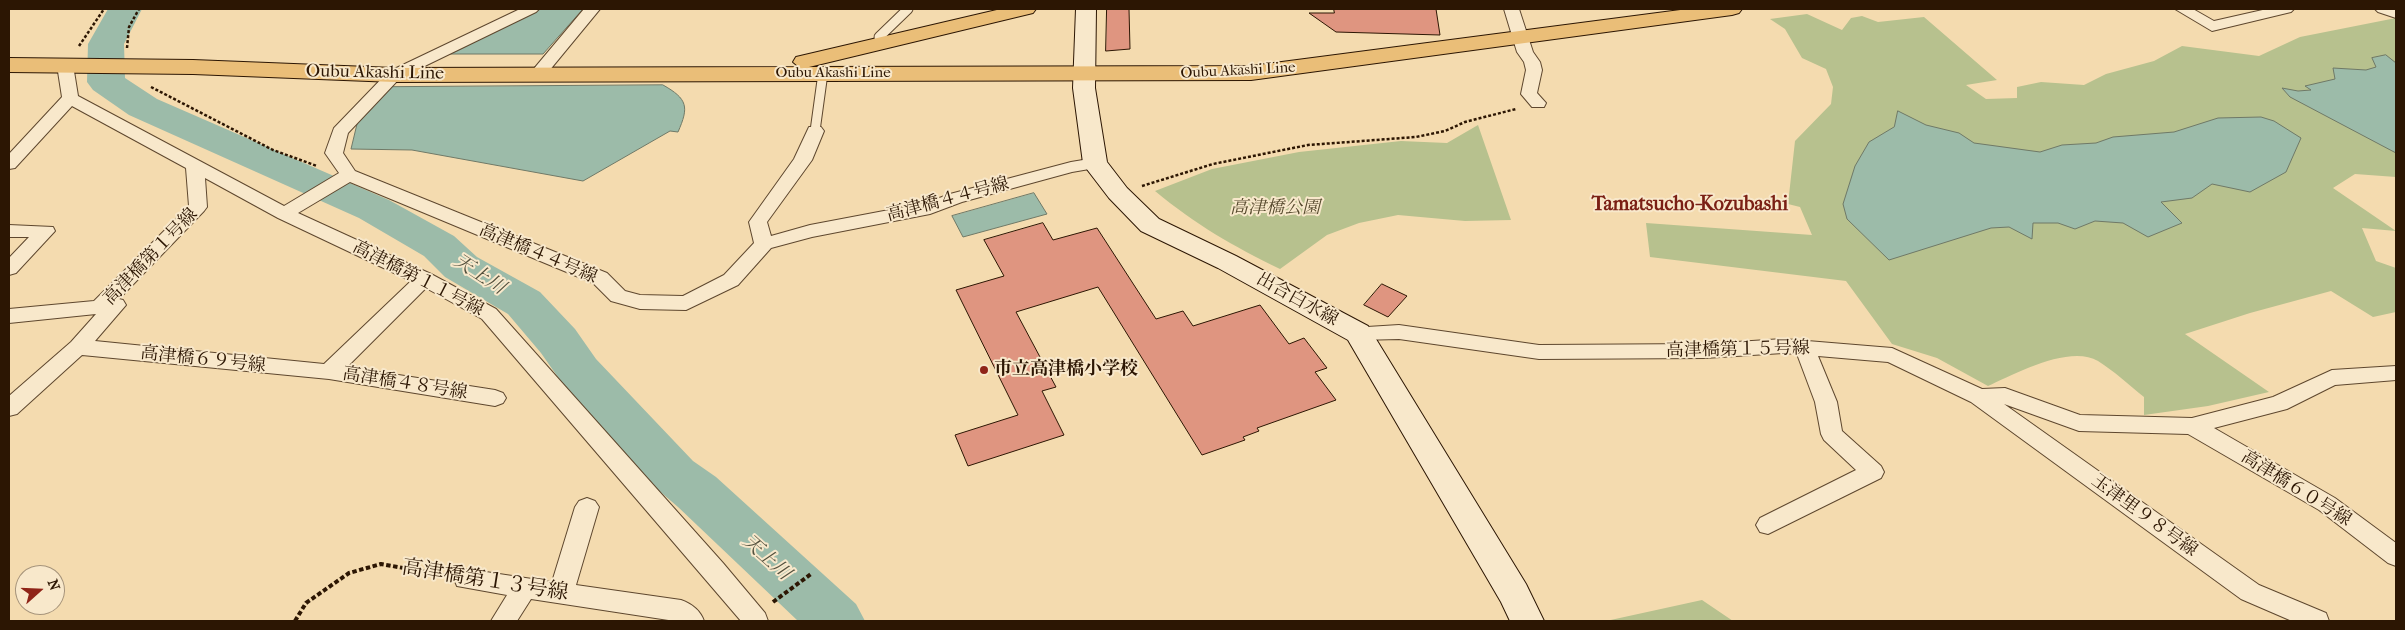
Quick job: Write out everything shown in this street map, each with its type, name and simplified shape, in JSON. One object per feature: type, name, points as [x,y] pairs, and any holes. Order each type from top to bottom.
[{"type":"main road","name":"Oubu Akashi Line","points":[[741,73],[824,58],[1026,9]]},
{"type":"main road","name":"Oubu Akashi Line","points":[[9,65],[126,66],[394,75],[1251,73],[1732,9]]},
{"type":"street","points":[[284,214],[349,175],[334,153],[340,132],[394,75],[531,9]]},
{"type":"street","points":[[538,74],[592,9]]},
{"type":"street","name":"出合白水線","points":[[1086,9],[1084,88],[1095,163],[1118,193],[1150,225],[1227,262],[1358,333],[1514,594],[1527,621]]},
{"type":"street","points":[[1511,9],[1524,52],[1532,62],[1534,70],[1529,94],[1538,103]]},
{"type":"street","points":[[2183,9],[2212,26],[2286,9]]},
{"type":"street","points":[[2383,9],[2396,14]]},
{"type":"street","points":[[9,164],[70,98],[66,65]]},
{"type":"street","name":"高津橋第１１号線","points":[[70,98],[284,214],[424,279],[489,314],[754,619]]},
{"type":"street","points":[[764,244],[758,222],[803,160],[815,131]]},
{"type":"street","name":"高津橋４４号線","points":[[349,175],[600,278],[618,296],[640,302],[686,304],[731,280],[764,244],[810,231],[930,208],[956,198],[1071,167],[1095,163]]},
{"type":"street","name":"高津橋第１号線","points":[[100,307],[198,207],[195,166]]},
{"type":"street","points":[[9,231],[46,231],[9,269]]},
{"type":"street","name":"高津橋４８号線","points":[[329,372],[424,279]]},
{"type":"street","name":"高津橋第１号線","points":[[9,408],[78,347],[116,305],[100,307]]},
{"type":"street","points":[[9,316],[100,307]]},
{"type":"street","name":"高津橋第１５号線","points":[[1358,333],[1399,332],[1539,352],[1706,351],[1782,346],[1892,355],[1979,396],[2005,396],[2079,423],[2192,426],[2279,403],[2332,378],[2396,373]]},
{"type":"street","name":"高津橋６９号線","points":[[78,347],[329,372]]},
{"type":"street","points":[[1768,526],[1873,472],[1832,434],[1826,402],[1805,348]]},
{"type":"street","name":"高津橋４８号線","points":[[329,372],[495,398]]},
{"type":"street","name":"玉津里９８号線","points":[[1979,396],[2250,592],[2317,621]]},
{"type":"street","name":"高津橋６０号線","points":[[2192,426],[2328,504],[2396,556]]},
{"type":"street","points":[[561,593],[587,508]]},
{"type":"street","name":"高津橋第１３号線","points":[[466,579],[561,593],[656,615],[681,611],[692,621]]},
{"type":"street","points":[[503,621],[525,588]]},
{"type":"lane","points":[[880,43],[879,37],[908,9]]},
{"type":"lane","points":[[815,131],[823,73]]},
{"type":"path","points":[[66,65],[104,9]]},
{"type":"path","points":[[139,9],[129,27],[126,66],[142,82],[273,150],[349,175]]},
{"type":"path","points":[[1118,193],[1213,164],[1308,144],[1416,137],[1538,103]]},
{"type":"path","name":"高津橋第１３号線","points":[[294,621],[306,603],[350,572],[381,564],[466,579]]},
{"type":"path","points":[[754,619],[811,574]]},
{"type":"green space","points":[[1807,14],[1842,30],[1851,18],[1862,16],[1878,22],[1924,17],[1997,80],[1966,85],[1986,99],[2017,98],[2017,87],[2041,82],[2084,85],[2106,74],[2154,61],[2182,46],[2259,56],[2300,37],[2396,18],[2396,177],[2355,174],[2333,188],[2396,231],[2362,228],[2376,261],[2396,268],[2396,312],[2373,317],[2331,291],[2250,313],[2185,334],[2269,392],[2208,406],[2144,415],[2144,397],[2104,365],[2086,357],[2058,358],[2027,368],[1988,386],[1937,358],[1892,344],[1846,281],[1650,257],[1646,223],[1812,235],[1800,207],[1788,204],[1795,141],[1831,104],[1833,87],[1826,69],[1802,58],[1785,29],[1770,19]]},
{"type":"green space","name":"高津橋公園","points":[[1478,125],[1511,220],[1465,221],[1398,215],[1359,223],[1327,235],[1280,269],[1215,234],[1155,191],[1212,169],[1299,152],[1401,141],[1447,143]]},
{"type":"green space","points":[[1702,600],[1733,621],[1606,621]]},
{"type":"shaded area","points":[[540,9],[583,9],[543,54],[446,54]]},
{"type":"shaded area","points":[[2386,55],[2396,63],[2396,153],[2290,97],[2282,88],[2298,91],[2311,90],[2305,86],[2335,79],[2333,68],[2366,70],[2376,67],[2372,58]]},
{"type":"shaded area","points":[[663,85],[682,99],[684,104],[684,116],[678,132],[670,131],[583,181],[412,150],[351,149],[357,124],[388,87]]},
{"type":"shaded area","points":[[1898,111],[1926,125],[1959,133],[1974,143],[2040,152],[2062,145],[2096,143],[2113,137],[2174,132],[2218,118],[2261,117],[2274,121],[2301,138],[2286,172],[2250,192],[2212,184],[2192,198],[2161,202],[2182,223],[2148,237],[2123,223],[2095,221],[2075,229],[2058,223],[2033,223],[2032,239],[2009,227],[1991,228],[1889,260],[1847,219],[1843,204],[1855,166],[1869,142],[1894,127]]},
{"type":"shaded area","points":[[1034,193],[1047,214],[963,237],[952,216]]},
{"type":"building","points":[[1107,9],[1129,9],[1130,49],[1106,51]]},
{"type":"building","points":[[1334,9],[1436,9],[1440,35],[1336,32],[1309,13],[1334,13]]},
{"type":"building","points":[[1043,223],[1053,240],[1097,228],[1156,319],[1183,311],[1193,326],[1260,305],[1289,344],[1304,338],[1327,368],[1315,372],[1336,400],[1257,428],[1259,431],[1243,437],[1245,440],[1202,455],[1098,287],[1016,312],[1056,387],[1042,391],[1064,435],[968,466],[955,435],[1018,415],[956,290],[1004,276],[984,240]]},
{"type":"building","points":[[1382,284],[1407,296],[1388,317],[1364,305]]},
{"type":"waterway","name":"天上川","points":[[125,9],[106,44],[106,82],[143,107],[374,209],[439,246],[461,267],[524,303],[558,341],[579,371],[675,475],[697,492],[836,621]]},
{"type":"place","name":"市立高津橋小学校","points":[[984,370]]},
{"type":"district","name":"Tamatsucho-Kozubashi","points":[[1690,205]]}]
